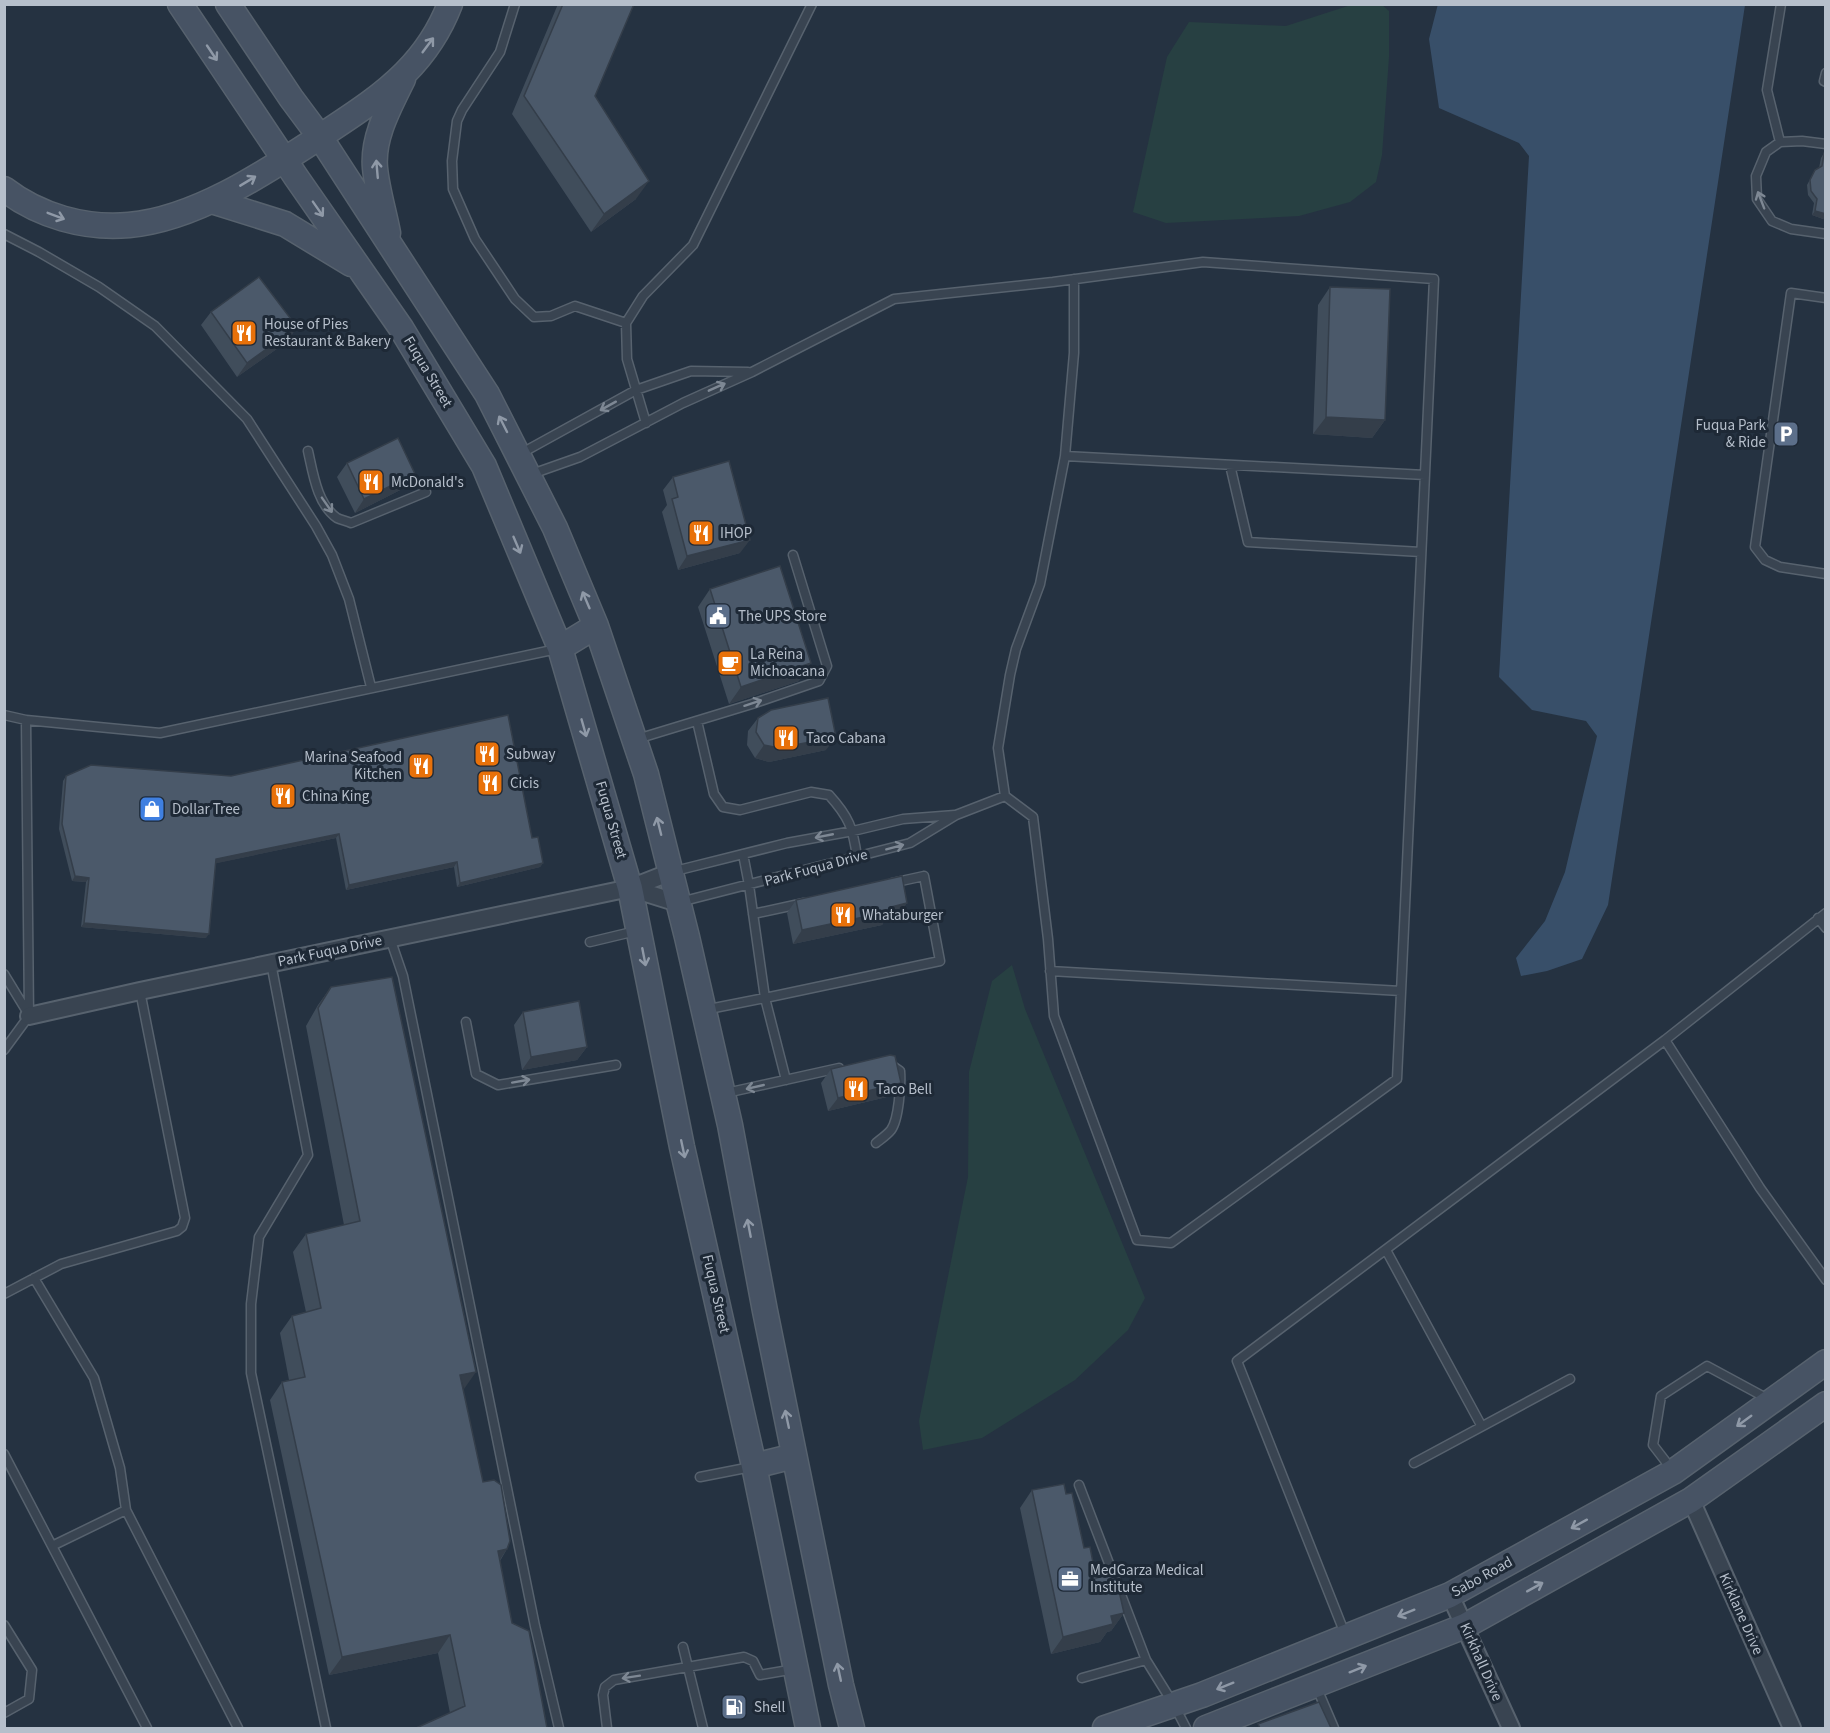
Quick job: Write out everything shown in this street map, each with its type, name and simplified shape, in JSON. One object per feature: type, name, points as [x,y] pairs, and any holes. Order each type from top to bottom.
[{"type":"main road","name":"Fuqua Street","points":[[180,4],[401,328],[484,466],[560,648],[630,888],[682,1147],[754,1466],[808,1728]]},
{"type":"main road","points":[[228,4],[291,98],[320,136],[488,394],[555,528],[596,626],[646,774],[704,1011],[723,1094],[841,1685],[852,1728]]},
{"type":"main road","points":[[4,189],[13,196],[54,216],[71,222],[99,225],[129,225],[159,219],[212,201],[285,160],[371,103],[406,72],[432,41],[450,4]]},
{"type":"main road","points":[[391,247],[375,167],[377,145],[383,123],[406,72]]},
{"type":"main road","points":[[212,201],[285,224],[361,270]]},
{"type":"main road","points":[[495,491],[523,465]]},
{"type":"main road","points":[[560,648],[596,626]]},
{"type":"main road","name":"Sabo Road","points":[[1106,1728],[1174,1705],[1450,1595],[1673,1472],[1826,1362]]},
{"type":"main road","points":[[1206,1728],[1465,1626],[1691,1500],[1826,1404]]},
{"type":"main road","points":[[754,1466],[794,1456]]},
{"type":"main road","points":[[1673,1472],[1691,1500]]},
{"type":"street","name":"Park Fuqua Drive","points":[[29,1016],[630,888],[671,872]]},
{"type":"street","name":"Park Fuqua Drive","points":[[630,888],[678,903]]},
{"type":"street","name":"Kirklane Drive","points":[[1691,1500],[1792,1728]]},
{"type":"street","name":"Kirkhall Drive","points":[[1450,1595],[1511,1728]]},
{"type":"lane","points":[[515,4],[500,52],[462,110],[458,121],[452,161],[453,189],[475,238],[515,299],[534,316],[551,316],[575,306],[626,323]]},
{"type":"lane","points":[[646,423],[627,359],[626,323],[643,296],[693,245],[812,4]]},
{"type":"lane","points":[[1780,4],[1767,90],[1780,142]]},
{"type":"lane","points":[[1826,73],[1824,81],[1826,82]]},
{"type":"lane","points":[[1826,144],[1802,141],[1780,142],[1766,152],[1756,176],[1757,199],[1772,221],[1791,229],[1826,234]]},
{"type":"lane","points":[[4,234],[99,287],[155,327],[247,419],[316,526],[332,555],[349,599],[371,687]]},
{"type":"lane","points":[[523,465],[580,457],[683,403],[752,372],[894,299],[1203,262],[1434,279],[1396,1079],[1171,1243],[1137,1240],[1054,1016],[1032,817],[1005,796],[998,748],[1010,675],[1016,650],[1040,584],[1065,456],[1074,353],[1074,279]]},
{"type":"lane","points":[[1826,298],[1791,293],[1755,548],[1765,560],[1780,567],[1826,574]]},
{"type":"lane","points":[[523,465],[636,390],[691,371],[752,372]]},
{"type":"lane","points":[[308,451],[315,483],[326,506],[337,518],[351,523],[426,492]]},
{"type":"lane","points":[[1065,456],[1425,475]]},
{"type":"lane","points":[[1230,465],[1248,542],[1421,552]]},
{"type":"lane","points":[[634,740],[819,681],[827,666],[793,555]]},
{"type":"lane","points":[[4,715],[26,720],[159,733],[560,648]]},
{"type":"lane","points":[[4,1050],[29,1016],[26,720]]},
{"type":"lane","points":[[697,721],[714,794],[723,807],[740,810],[811,792],[829,795],[843,810],[853,831],[857,857]]},
{"type":"lane","points":[[956,815],[1005,796]]},
{"type":"lane","name":"Park Fuqua Drive","points":[[671,872],[787,843],[903,819],[956,815]]},
{"type":"lane","name":"Park Fuqua Drive","points":[[678,903],[910,843],[956,815]]},
{"type":"lane","points":[[742,854],[749,885],[765,998],[786,1080]]},
{"type":"lane","points":[[704,1011],[940,961],[924,876],[879,886]]},
{"type":"lane","points":[[753,914],[810,901]]},
{"type":"lane","points":[[1347,1637],[1237,1361],[1665,1040],[1822,915],[1826,928]]},
{"type":"lane","points":[[590,942],[639,931]]},
{"type":"lane","points":[[390,938],[403,976],[543,1665],[559,1728]]},
{"type":"lane","points":[[271,963],[308,1155],[259,1237],[251,1304],[252,1373],[326,1728]]},
{"type":"lane","points":[[1050,970],[1401,991]]},
{"type":"lane","points":[[4,974],[29,1016]]},
{"type":"lane","points":[[4,1294],[61,1264],[177,1231],[182,1227],[185,1218],[140,991]]},
{"type":"lane","points":[[466,1022],[476,1074],[498,1085],[616,1065]]},
{"type":"lane","points":[[1665,1040],[1760,1188],[1826,1280]]},
{"type":"lane","points":[[876,1143],[892,1128],[901,1085],[900,1071],[882,1062]]},
{"type":"lane","points":[[723,1094],[851,1065]]},
{"type":"lane","points":[[1386,1250],[1481,1425]]},
{"type":"lane","points":[[34,1278],[94,1378],[120,1468],[126,1510],[238,1728]]},
{"type":"lane","points":[[1673,1472],[1653,1445],[1661,1396],[1707,1366],[1772,1401]]},
{"type":"lane","points":[[1414,1462],[1570,1379]]},
{"type":"lane","points":[[4,1454],[147,1728]]},
{"type":"lane","points":[[700,1478],[754,1466]]},
{"type":"lane","points":[[1079,1485],[1146,1660],[1186,1728]]},
{"type":"lane","points":[[52,1546],[126,1510]]},
{"type":"lane","points":[[4,1625],[32,1670],[29,1699],[4,1713]]},
{"type":"lane","points":[[683,1647],[703,1728]]},
{"type":"lane","points":[[607,1728],[603,1695],[605,1688],[614,1680],[744,1657],[753,1661],[760,1675],[795,1669]]},
{"type":"lane","points":[[1082,1678],[1146,1660]]},
{"type":"lane","points":[[1316,1686],[1334,1728]]},
{"type":"green space","points":[[1354,4],[1382,5],[1389,11],[1389,57],[1382,155],[1376,182],[1350,202],[1299,216],[1166,223],[1133,212],[1167,57],[1189,22],[1286,26]]},
{"type":"green space","points":[[1012,965],[1025,1009],[1145,1298],[1128,1330],[1075,1380],[982,1438],[923,1450],[919,1421],[968,1177],[969,1072],[992,981]]},
{"type":"water","points":[[1438,4],[1745,5],[1608,905],[1582,959],[1547,971],[1521,976],[1516,958],[1545,921],[1565,872],[1597,736],[1586,721],[1532,710],[1499,677],[1529,156],[1519,143],[1439,108],[1429,39]]},
{"type":"building","points":[[563,4],[634,4],[595,96],[649,181],[604,214],[524,96]]},
{"type":"building","points":[[1824,153],[1826,153],[1826,214],[1815,211],[1817,199],[1811,191],[1810,180],[1815,170],[1822,166]]},
{"type":"building","name":"House of Pies Restaurant & Bakery","points":[[259,277],[297,327],[247,363],[211,312]]},
{"type":"building","points":[[1330,287],[1390,289],[1385,420],[1326,417]]},
{"type":"building","points":[[398,438],[415,474],[364,499],[347,463]]},
{"type":"building","name":"IHOP","points":[[729,461],[750,540],[687,556],[672,499],[678,497],[673,477]]},
{"type":"building","points":[[780,566],[811,663],[741,687],[710,589]]},
{"type":"building","points":[[828,698],[836,737],[779,748],[764,745],[756,732],[758,718],[771,710]]},
{"type":"building","points":[[508,715],[532,838],[538,837],[543,863],[460,883],[457,862],[349,885],[339,834],[216,859],[209,934],[84,923],[89,878],[75,876],[62,824],[66,776],[91,765],[231,776]]},
{"type":"building","points":[[902,876],[907,903],[891,907],[892,911],[802,930],[796,900]]},
{"type":"building","points":[[392,977],[476,1372],[460,1375],[483,1482],[494,1480],[501,1485],[510,1541],[507,1549],[498,1551],[512,1623],[529,1631],[547,1728],[416,1728],[465,1706],[450,1635],[342,1657],[282,1382],[305,1377],[292,1316],[321,1308],[306,1234],[360,1221],[318,1008],[331,987]]},
{"type":"building","points":[[579,1001],[587,1047],[531,1057],[523,1012]]},
{"type":"building","points":[[890,1055],[895,1056],[901,1083],[838,1098],[831,1069]]},
{"type":"building","points":[[1064,1484],[1066,1494],[1072,1493],[1084,1548],[1090,1547],[1096,1578],[1115,1573],[1124,1613],[1111,1616],[1113,1624],[1063,1637],[1032,1490]]},
{"type":"building","points":[[1319,1702],[1331,1728],[1260,1728],[1258,1724]]},
{"type":"place","name":"House of Pies Restaurant & Bakery","points":[[244,333]]},
{"type":"place","name":"Fuqua Park & Ride","points":[[1786,434]]},
{"type":"place","name":"McDonald's","points":[[371,482]]},
{"type":"place","name":"IHOP","points":[[701,533]]},
{"type":"place","name":"The UPS Store","points":[[718,616]]},
{"type":"place","name":"La Reina Michoacana","points":[[730,663]]},
{"type":"place","name":"Taco Cabana","points":[[786,738]]},
{"type":"place","name":"Subway","points":[[487,754]]},
{"type":"place","name":"Marina Seafood Kitchen","points":[[421,766]]},
{"type":"place","name":"Cicis","points":[[490,783]]},
{"type":"place","name":"China King","points":[[283,796]]},
{"type":"place","name":"Dollar Tree","points":[[152,809]]},
{"type":"place","name":"Whataburger","points":[[843,915]]},
{"type":"place","name":"Taco Bell","points":[[856,1089]]},
{"type":"place","name":"MedGarza Medical Institute","points":[[1070,1579]]},
{"type":"place","name":"Shell","points":[[734,1707]]}]
